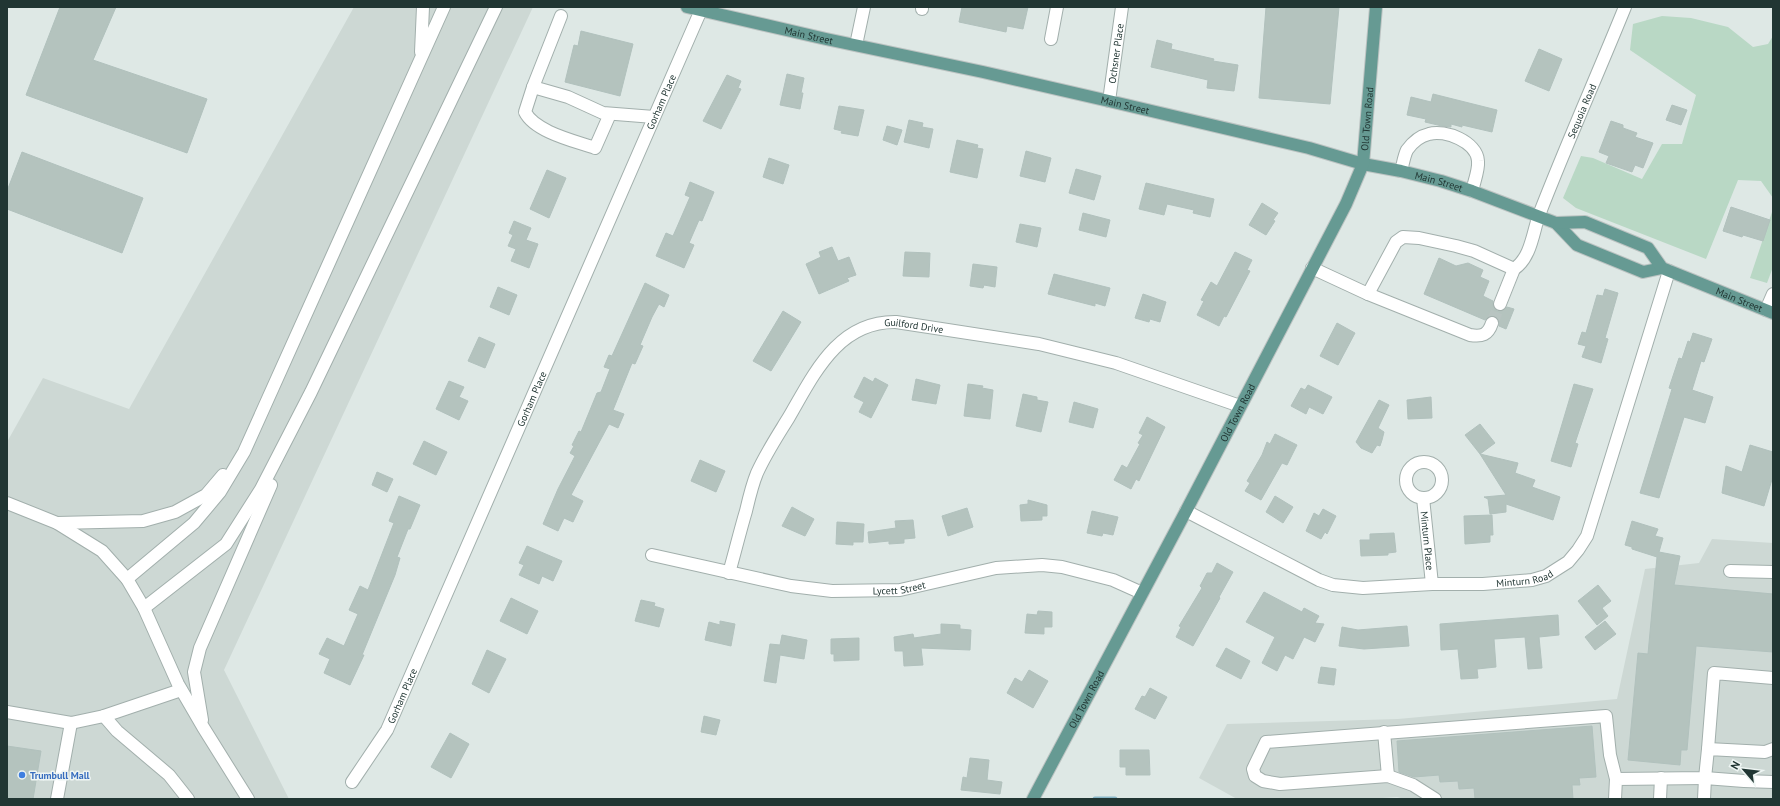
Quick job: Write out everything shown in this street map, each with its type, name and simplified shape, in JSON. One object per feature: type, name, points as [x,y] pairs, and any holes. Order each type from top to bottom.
[{"type":"main road","name":"Main Street","points":[[687,7],[1109,101],[1309,148],[1363,164],[1402,171],[1472,191],[1556,223],[1577,245],[1643,272],[1665,269]]},
{"type":"main road","name":"Old Town Road","points":[[1033,799],[1186,511],[1346,204],[1363,164],[1376,7]]},
{"type":"main road","name":"Main Street","points":[[1556,223],[1585,222],[1648,248],[1665,269],[1769,312]]},
{"type":"street","points":[[420,60],[424,7]]},
{"type":"street","points":[[127,579],[194,523],[220,492],[244,452],[444,7]]},
{"type":"street","points":[[144,608],[226,544],[261,488],[311,392],[496,7]]},
{"type":"street","points":[[856,45],[864,7]]},
{"type":"street","points":[[1051,40],[1057,7]]},
{"type":"street","name":"Ochsner Place","points":[[1109,101],[1122,7]]},
{"type":"street","name":"Sequoia Road","points":[[1500,304],[1514,269],[1521,262],[1527,252],[1539,216],[1625,7]]},
{"type":"street","name":"Gorham Place","points":[[352,782],[387,730],[701,10]]},
{"type":"street","points":[[561,16],[533,86],[526,112],[528,119],[538,126],[595,148],[610,114]]},
{"type":"street","points":[[533,86],[568,97],[610,114],[654,117]]},
{"type":"street","points":[[1402,171],[1406,152],[1420,137],[1430,133],[1446,134],[1458,138],[1472,147],[1478,160],[1472,191]]},
{"type":"street","points":[[1368,294],[1396,242],[1403,237],[1419,238],[1474,251],[1514,269]]},
{"type":"street","points":[[1312,268],[1368,294],[1470,335],[1480,336],[1486,334],[1492,323]]},
{"type":"street","name":"Minturn Road","points":[[1186,511],[1258,550],[1319,580],[1333,585],[1363,588],[1432,584],[1483,584],[1532,580],[1546,576],[1558,569],[1578,550],[1586,536],[1665,269]]},
{"type":"street","points":[[1769,312],[1773,294]]},
{"type":"street","name":"Guilford Drive","points":[[730,572],[751,489],[767,454],[815,372],[834,348],[849,336],[865,327],[882,322],[896,322],[1039,344],[1116,363],[1240,406]]},
{"type":"street","points":[[203,728],[194,672],[200,648],[311,392]]},
{"type":"street","points":[[57,523],[143,521],[175,512],[206,495],[244,452]]},
{"type":"street","name":"Minturn Place","points":[[1422,498],[1432,584]]},
{"type":"street","points":[[7,503],[57,523],[102,551],[127,579],[144,608],[181,690],[248,799]]},
{"type":"street","name":"Lycett Street","points":[[652,555],[791,586],[832,591],[874,592],[900,590],[996,568],[1042,565],[1062,567],[1113,580],[1142,593]]},
{"type":"street","points":[[1730,570],[1773,572]]},
{"type":"street","points":[[1704,799],[1714,673],[1773,678]]},
{"type":"street","points":[[7,712],[71,723],[104,716],[181,690]]},
{"type":"street","points":[[104,716],[117,731],[169,775],[188,799]]},
{"type":"street","points":[[1435,799],[1414,785],[1388,776],[1280,784],[1262,781],[1255,776],[1253,769],[1266,742],[1606,716],[1610,755],[1616,779],[1615,799]]},
{"type":"street","points":[[57,799],[71,723]]},
{"type":"street","points":[[1384,732],[1388,776]]},
{"type":"street","points":[[1708,749],[1765,752],[1773,749]]},
{"type":"street","points":[[1660,799],[1661,778]]},
{"type":"street","points":[[1616,779],[1705,778],[1773,782]]},
{"type":"shaded area","points":[[354,7],[533,7],[224,670],[289,799],[7,799],[7,442],[43,378],[129,409]]},
{"type":"shaded area","points":[[1712,539],[1773,543],[1773,799],[1405,799],[1397,797],[1368,799],[1237,799],[1199,778],[1227,724],[1398,719],[1617,699],[1645,569],[1699,563]]},
{"type":"green space","points":[[1662,16],[1691,18],[1728,27],[1753,47],[1768,44],[1773,36],[1773,198],[1761,181],[1738,180],[1706,259],[1576,208],[1563,198],[1581,156],[1593,158],[1642,179],[1662,144],[1682,144],[1696,95],[1630,50],[1633,24]]},
{"type":"green space","points":[[1773,209],[1773,267],[1767,283],[1750,278]]},
{"type":"building","points":[[60,7],[116,7],[93,60],[207,99],[187,153],[26,95]]},
{"type":"building","points":[[962,7],[1028,7],[1023,29],[1007,26],[1006,32],[959,22]]},
{"type":"building","points":[[1266,7],[1339,7],[1330,104],[1259,98]]},
{"type":"building","points":[[581,31],[633,44],[620,96],[565,82],[574,45],[578,46]]},
{"type":"building","points":[[1157,40],[1172,44],[1171,49],[1214,59],[1213,61],[1238,65],[1234,91],[1207,88],[1208,80],[1151,67]]},
{"type":"building","points":[[1539,49],[1562,59],[1549,91],[1525,81]]},
{"type":"building","points":[[787,74],[804,78],[800,109],[780,105]]},
{"type":"building","points":[[727,75],[741,81],[738,88],[741,89],[721,129],[703,121]]},
{"type":"building","points":[[1433,94],[1497,110],[1492,132],[1462,125],[1462,127],[1451,124],[1451,127],[1442,126],[1425,122],[1426,119],[1407,115],[1411,97],[1431,102]]},
{"type":"building","points":[[1672,105],[1687,110],[1681,125],[1666,120]]},
{"type":"building","points":[[839,106],[864,110],[858,136],[841,133],[842,131],[834,129]]},
{"type":"building","points":[[909,120],[923,123],[922,127],[933,129],[929,148],[904,142]]},
{"type":"building","points":[[1611,121],[1623,125],[1623,128],[1637,133],[1635,137],[1653,143],[1643,168],[1635,165],[1632,172],[1606,163],[1609,156],[1599,152]]},
{"type":"building","points":[[887,126],[902,130],[897,145],[883,140]]},
{"type":"building","points":[[957,140],[978,145],[977,148],[983,149],[977,178],[950,172]]},
{"type":"building","points":[[1026,151],[1051,158],[1045,182],[1020,176]]},
{"type":"building","points":[[22,152],[143,198],[122,253],[7,209],[7,191]]},
{"type":"building","points":[[769,158],[789,165],[783,184],[763,177]]},
{"type":"building","points":[[1076,169],[1101,176],[1094,200],[1069,193]]},
{"type":"building","points":[[547,170],[566,178],[549,218],[530,209]]},
{"type":"building","points":[[690,182],[714,192],[702,221],[699,220],[689,243],[694,245],[684,268],[656,256],[666,233],[673,236],[690,197],[685,195]]},
{"type":"building","points":[[1146,183],[1214,199],[1210,217],[1193,213],[1194,210],[1167,204],[1164,215],[1139,209]]},
{"type":"building","points":[[1262,203],[1278,213],[1266,235],[1249,225]]},
{"type":"building","points":[[1731,207],[1770,220],[1763,241],[1743,235],[1742,237],[1723,231]]},
{"type":"building","points":[[1083,213],[1110,220],[1106,237],[1079,230]]},
{"type":"building","points":[[514,221],[531,228],[526,240],[538,244],[529,268],[511,261],[516,249],[508,246],[513,235],[509,233]]},
{"type":"building","points":[[1020,224],[1041,228],[1037,247],[1016,242]]},
{"type":"building","points":[[832,247],[838,261],[849,257],[856,275],[847,278],[849,281],[819,294],[806,264],[821,257],[819,252]]},
{"type":"building","points":[[905,252],[930,253],[929,277],[903,276]]},
{"type":"building","points":[[1235,252],[1252,260],[1247,270],[1250,271],[1226,317],[1224,316],[1219,326],[1197,315],[1204,301],[1201,300],[1211,282],[1217,286]]},
{"type":"building","points":[[1439,258],[1456,266],[1468,263],[1483,270],[1480,277],[1489,281],[1483,296],[1493,301],[1493,305],[1497,311],[1501,311],[1507,307],[1514,309],[1506,329],[1499,326],[1499,322],[1495,316],[1491,316],[1485,320],[1424,294]]},
{"type":"building","points":[[973,264],[997,267],[995,287],[984,285],[983,288],[970,286]]},
{"type":"building","points":[[1054,274],[1110,288],[1105,306],[1095,303],[1095,306],[1048,294]]},
{"type":"building","points":[[645,283],[669,295],[664,307],[659,304],[652,317],[640,345],[643,346],[635,364],[632,363],[613,410],[624,414],[618,428],[609,424],[571,495],[583,501],[573,522],[564,518],[558,531],[543,524],[558,489],[575,456],[570,453],[574,446],[572,445],[579,431],[581,432],[597,393],[601,392],[610,369],[604,367],[609,355],[612,356]]},
{"type":"building","points":[[498,287],[517,295],[509,315],[490,307]]},
{"type":"building","points":[[1605,289],[1618,293],[1605,338],[1608,339],[1601,363],[1582,357],[1586,346],[1578,344],[1582,332],[1586,333],[1597,295],[1603,296]]},
{"type":"building","points":[[1143,294],[1166,302],[1160,322],[1150,319],[1149,322],[1135,318]]},
{"type":"building","points":[[783,311],[801,322],[771,371],[753,361]]},
{"type":"building","points":[[1337,323],[1355,333],[1338,365],[1320,356]]},
{"type":"building","points":[[1693,333],[1712,339],[1704,362],[1701,361],[1692,390],[1713,397],[1705,423],[1684,417],[1659,498],[1640,493],[1672,389],[1669,388],[1679,358],[1682,359],[1688,341],[1690,342]]},
{"type":"building","points":[[479,337],[495,344],[485,368],[468,361]]},
{"type":"building","points":[[864,377],[873,382],[875,378],[888,385],[871,418],[859,412],[864,402],[854,397]]},
{"type":"building","points":[[916,379],[940,385],[936,404],[912,400]]},
{"type":"building","points":[[449,381],[464,387],[459,397],[468,401],[459,420],[436,409]]},
{"type":"building","points":[[968,384],[983,386],[982,388],[993,390],[990,419],[964,416]]},
{"type":"building","points":[[1574,384],[1593,389],[1575,443],[1578,444],[1571,467],[1551,461]]},
{"type":"building","points":[[1308,385],[1332,397],[1323,414],[1309,407],[1306,414],[1291,406],[1301,388],[1305,390]]},
{"type":"building","points":[[1023,394],[1037,397],[1037,400],[1048,402],[1041,432],[1016,426]]},
{"type":"building","points":[[1431,397],[1432,418],[1408,419],[1407,400]]},
{"type":"building","points":[[1379,400],[1389,405],[1378,428],[1384,432],[1380,446],[1377,445],[1372,453],[1361,448],[1356,442]]},
{"type":"building","points":[[1074,402],[1098,409],[1093,428],[1069,422]]},
{"type":"building","points":[[1147,417],[1165,427],[1139,481],[1136,479],[1131,489],[1114,480],[1122,465],[1127,468],[1140,444],[1138,443],[1143,435],[1139,433]]},
{"type":"building","points":[[1480,424],[1495,443],[1480,454],[1465,435]]},
{"type":"building","points":[[1275,434],[1297,445],[1287,465],[1282,463],[1261,500],[1245,491],[1250,483],[1247,481],[1262,455],[1267,442],[1270,444]]},
{"type":"building","points":[[424,441],[447,452],[436,475],[413,464]]},
{"type":"building","points":[[1750,445],[1773,452],[1773,476],[1764,506],[1722,493],[1726,466],[1742,472]]},
{"type":"building","points":[[1480,454],[1518,463],[1515,473],[1535,480],[1532,487],[1560,497],[1553,520],[1506,504],[1506,512],[1490,514],[1488,499],[1484,497],[1506,495]]},
{"type":"building","points":[[700,460],[725,471],[716,492],[691,481]]},
{"type":"building","points":[[377,472],[393,479],[387,492],[372,485]]},
{"type":"building","points":[[399,496],[420,505],[410,529],[408,529],[397,557],[400,558],[395,575],[362,655],[364,655],[350,685],[324,673],[330,659],[319,654],[327,638],[344,646],[358,614],[349,610],[360,586],[368,590],[394,523],[389,521]]},
{"type":"building","points":[[1275,496],[1293,507],[1283,523],[1266,512]]},
{"type":"building","points":[[1028,500],[1047,505],[1047,516],[1042,516],[1042,520],[1021,521],[1020,505],[1028,504]]},
{"type":"building","points":[[792,507],[814,519],[805,536],[782,526]]},
{"type":"building","points":[[967,508],[973,527],[948,536],[942,516]]},
{"type":"building","points":[[1323,509],[1336,516],[1327,534],[1325,532],[1321,539],[1306,531],[1314,513],[1319,516]]},
{"type":"building","points":[[1092,511],[1118,517],[1113,535],[1103,533],[1102,536],[1087,533]]},
{"type":"building","points":[[1492,515],[1493,535],[1490,535],[1490,542],[1465,544],[1464,516]]},
{"type":"building","points":[[913,520],[915,538],[904,539],[904,543],[889,544],[889,541],[869,543],[868,532],[896,528],[895,521]]},
{"type":"building","points":[[1632,521],[1658,529],[1655,536],[1663,538],[1659,552],[1680,556],[1674,585],[1773,594],[1773,652],[1696,646],[1687,750],[1681,750],[1680,765],[1628,760],[1638,653],[1648,654],[1657,557],[1632,549],[1632,547],[1625,545]]},
{"type":"building","points":[[837,522],[864,524],[863,542],[853,542],[853,545],[836,544]]},
{"type":"building","points":[[1394,533],[1396,552],[1388,553],[1388,555],[1361,556],[1360,540],[1370,540],[1370,534]]},
{"type":"building","points":[[527,546],[562,561],[553,581],[542,576],[539,584],[519,575],[524,565],[519,563]]},
{"type":"building","points":[[1217,563],[1233,572],[1193,646],[1176,637],[1181,627],[1179,626],[1202,588],[1200,586],[1207,573],[1212,573]]},
{"type":"building","points":[[1598,585],[1611,601],[1602,608],[1608,616],[1597,625],[1578,601]]},
{"type":"building","points":[[1264,592],[1302,612],[1304,608],[1319,616],[1315,623],[1324,624],[1315,642],[1304,637],[1293,659],[1285,655],[1277,671],[1262,663],[1275,637],[1246,622]]},
{"type":"building","points":[[511,598],[538,611],[527,634],[500,621]]},
{"type":"building","points":[[641,600],[655,603],[654,606],[664,609],[659,627],[635,621]]},
{"type":"building","points":[[1038,611],[1052,612],[1052,627],[1044,627],[1044,634],[1025,633],[1027,614],[1037,615]]},
{"type":"building","points":[[1558,615],[1559,635],[1539,637],[1542,668],[1528,669],[1525,637],[1494,639],[1496,667],[1477,669],[1478,678],[1461,679],[1458,649],[1441,650],[1440,624]]},
{"type":"building","points":[[720,621],[735,624],[731,646],[705,640],[709,622],[720,625]]},
{"type":"building","points":[[1605,621],[1616,634],[1595,650],[1585,637]]},
{"type":"building","points":[[941,624],[960,625],[960,629],[971,630],[970,650],[921,648],[923,665],[904,666],[903,651],[895,651],[894,637],[913,634],[914,638],[941,634]]},
{"type":"building","points":[[1407,626],[1409,646],[1364,649],[1339,646],[1342,627],[1358,630]]},
{"type":"building","points":[[782,635],[807,640],[804,659],[780,655],[776,683],[764,681],[770,644],[780,645]]},
{"type":"building","points":[[859,638],[859,660],[834,661],[834,654],[831,654],[831,639]]},
{"type":"building","points":[[1226,648],[1250,661],[1241,679],[1216,666]]},
{"type":"building","points":[[487,650],[506,659],[489,693],[472,684]]},
{"type":"building","points":[[1321,667],[1336,669],[1334,685],[1318,683]]},
{"type":"building","points":[[1029,670],[1048,681],[1033,708],[1007,693],[1015,678],[1022,682]]},
{"type":"building","points":[[1150,688],[1167,697],[1155,719],[1135,709],[1142,696],[1145,697]]},
{"type":"building","points":[[704,716],[720,720],[716,735],[701,732]]},
{"type":"building","points":[[1592,726],[1596,777],[1579,778],[1580,785],[1572,785],[1573,799],[1475,799],[1474,788],[1459,789],[1458,781],[1440,782],[1439,775],[1414,777],[1399,772],[1397,741]]},
{"type":"building","points":[[450,733],[469,744],[451,778],[431,767]]},
{"type":"building","name":"Trumbull Mall","points":[[7,746],[41,751],[33,799],[7,799]]},
{"type":"building","points":[[1120,750],[1149,750],[1150,775],[1126,775],[1126,767],[1120,767]]},
{"type":"building","points":[[970,758],[989,760],[987,780],[1002,782],[1000,794],[961,790],[963,777],[967,778]]},
{"type":"waterway","points":[[1095,799],[1115,799]]},
{"type":"tunnel","points":[[1492,323],[1500,304]]},
{"type":"place","name":"Trumbull Mall","points":[[22,775]]}]
